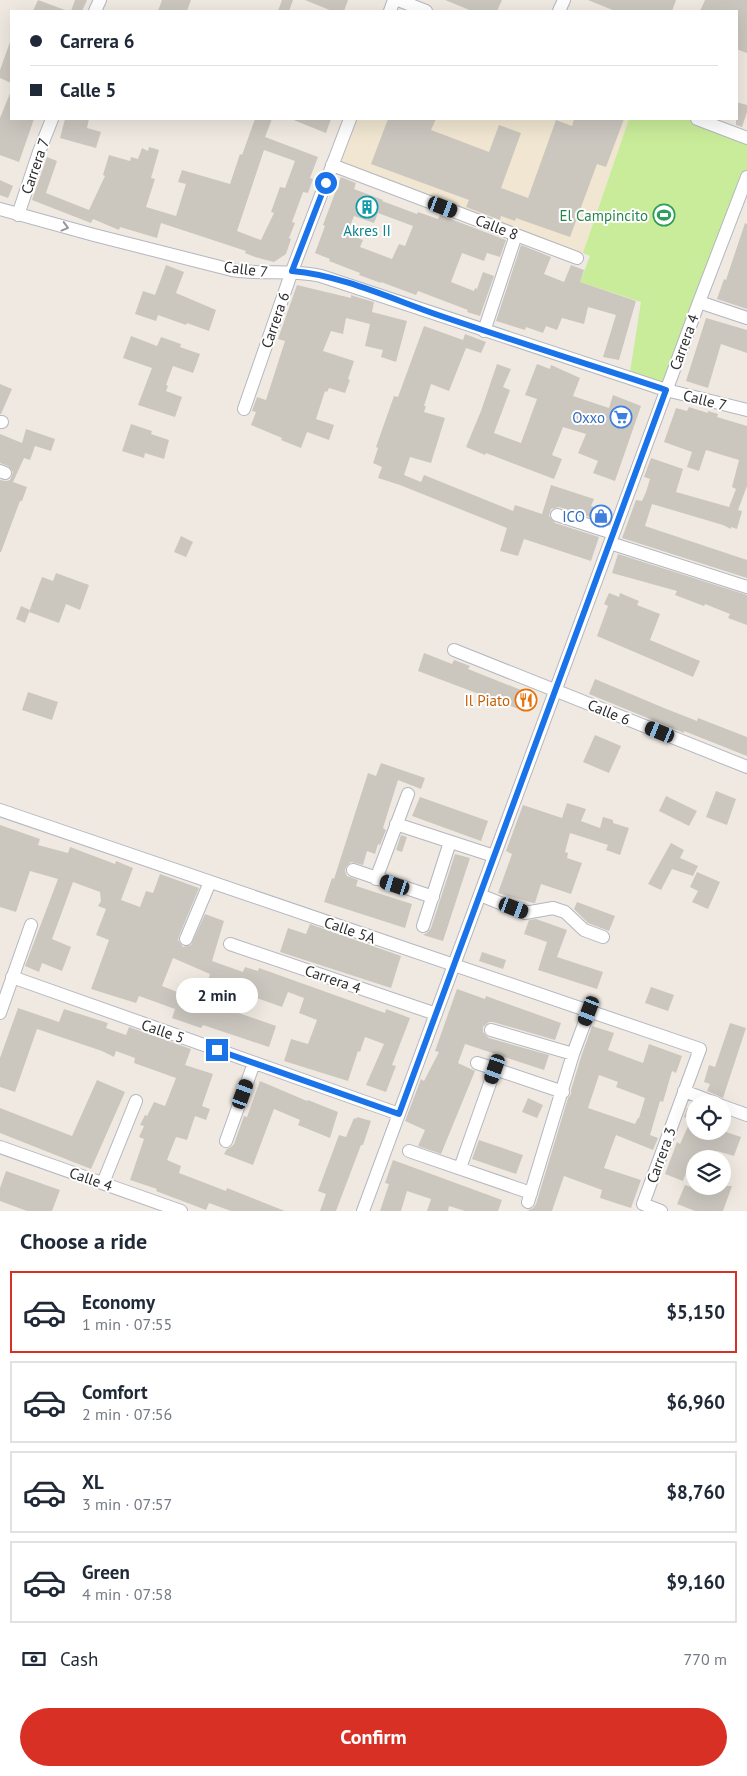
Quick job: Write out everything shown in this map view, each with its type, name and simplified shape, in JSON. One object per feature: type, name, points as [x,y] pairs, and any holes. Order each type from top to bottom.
[{"type":"street","points":[[398,0],[423,10]]},
{"type":"street","name":"Carrera 7","points":[[18,214],[52,120]]},
{"type":"street","name":"Carrera 6","points":[[244,409],[292,271],[350,120]]},
{"type":"street","points":[[700,120],[747,138]]},
{"type":"street","name":"Calle 8","points":[[332,165],[577,258]]},
{"type":"street","name":"Carrera 4","points":[[363,1211],[666,390],[747,177]]},
{"type":"street","name":"Calle 7","points":[[0,209],[232,270],[251,273],[307,272],[352,285],[484,331],[666,390],[747,410]]},
{"type":"street","points":[[484,331],[516,234]]},
{"type":"street","points":[[699,302],[747,318]]},
{"type":"street","points":[[557,515],[612,538],[747,587]]},
{"type":"street","name":"Calle 6","points":[[454,650],[747,767]]},
{"type":"street","points":[[376,879],[408,794]]},
{"type":"street","name":"Calle 5A","points":[[0,810],[700,1049]]},
{"type":"street","points":[[396,824],[494,856]]},
{"type":"street","points":[[423,926],[450,842]]},
{"type":"street","points":[[353,870],[433,897]]},
{"type":"street","points":[[186,939],[210,882]]},
{"type":"street","points":[[480,895],[525,913],[553,908],[565,912],[584,930],[603,937]]},
{"type":"street","points":[[0,1013],[31,925]]},
{"type":"street","name":"Carrera 4","points":[[230,944],[436,1014]]},
{"type":"street","name":"Calle 5","points":[[12,977],[399,1114]]},
{"type":"street","points":[[409,1150],[460,1168],[529,1198],[563,1092],[573,1054],[589,1011]]},
{"type":"street","points":[[491,1030],[573,1054]]},
{"type":"street","name":"Carrera 3","points":[[661,1211],[642,1204],[700,1049]]},
{"type":"street","points":[[477,1062],[563,1092]]},
{"type":"street","points":[[226,1141],[254,1063]]},
{"type":"street","points":[[460,1168],[495,1069]]},
{"type":"street","points":[[684,1091],[694,1095]]},
{"type":"street","points":[[103,1183],[136,1101]]},
{"type":"street","points":[[731,1109],[747,1115]]},
{"type":"street","name":"Calle 4","points":[[0,1147],[181,1211]]},
{"type":"shaded area","points":[[350,120],[629,120],[583,253],[577,258],[332,165]]},
{"type":"green space","name":"El Campincito","points":[[629,120],[700,120],[747,138],[747,177],[666,390],[629,378],[641,302],[580,282],[590,256],[583,253]]},
{"type":"building","points":[[38,0],[65,10],[33,10]]},
{"type":"building","points":[[75,0],[87,0],[82,10],[71,10]]},
{"type":"building","points":[[162,0],[191,0],[187,10],[158,10]]},
{"type":"building","points":[[282,0],[293,0],[289,10],[278,10]]},
{"type":"building","points":[[305,0],[348,0],[344,10],[330,10]]},
{"type":"building","points":[[445,0],[502,0],[497,10],[470,10]]},
{"type":"building","points":[[588,0],[676,0],[672,10],[613,10]]},
{"type":"building","points":[[705,0],[747,0],[747,53],[738,50],[738,10],[700,10]]},
{"type":"building","points":[[10,42],[10,83],[0,78],[0,70]]},
{"type":"building","points":[[10,93],[10,120],[34,120],[19,162],[0,155],[0,118]]},
{"type":"building","points":[[738,103],[747,105],[747,112],[742,127],[736,125],[736,120],[738,120]]},
{"type":"building","points":[[65,120],[89,120],[87,128],[101,132],[96,148],[60,138]]},
{"type":"building","points":[[255,120],[272,120],[265,137],[318,157],[310,178],[313,179],[308,193],[303,192],[292,222],[295,223],[289,238],[291,239],[286,254],[274,262],[161,223],[157,238],[120,227],[119,230],[93,219],[91,223],[32,200],[47,157],[57,161],[46,193],[89,210],[105,176],[103,175],[109,155],[130,161],[131,157],[138,159],[142,148],[148,151],[149,147],[159,150],[151,178],[155,179],[146,207],[176,216],[186,184],[178,182],[182,170],[230,184],[240,154],[242,155]],"holes":[[[264,150],[295,161],[285,188],[280,187],[271,212],[274,213],[261,240],[237,231]]]},
{"type":"building","points":[[294,120],[331,120],[326,133]]},
{"type":"building","points":[[388,120],[436,120],[431,130],[489,152],[499,125],[521,133],[501,188],[528,198],[556,120],[572,126],[574,120],[624,120],[606,167],[597,164],[570,237],[516,218],[515,221],[501,216],[500,220],[466,207],[469,200],[371,164]]},
{"type":"building","points":[[341,177],[356,183],[354,189],[382,201],[417,214],[418,212],[438,219],[440,215],[506,240],[500,257],[487,253],[484,261],[462,253],[451,282],[474,291],[475,288],[477,289],[483,272],[494,276],[480,316],[418,291],[416,295],[359,275],[360,273],[329,261],[330,259],[315,253],[325,226],[323,225]],"holes":[[[378,213],[413,226],[405,246],[399,244],[392,259],[360,247],[363,240],[347,234],[354,216],[374,223]]]},
{"type":"building","points":[[0,180],[13,186],[8,198],[0,195]]},
{"type":"building","points":[[745,223],[747,224],[747,309],[717,299],[724,279],[726,280]]},
{"type":"building","points":[[521,245],[551,257],[544,274],[564,282],[571,265],[584,270],[580,282],[636,301],[619,360],[603,357],[616,315],[588,307],[584,324],[562,318],[557,330],[546,326],[543,333],[526,327],[525,330],[496,321]]},
{"type":"building","points":[[166,265],[184,272],[176,293],[216,310],[209,331],[158,315],[156,321],[135,314],[143,291],[155,295]]},
{"type":"building","points":[[297,285],[351,298],[351,295],[374,302],[372,312],[407,321],[396,362],[381,357],[383,350],[365,346],[370,324],[346,318],[343,334],[331,331],[323,351],[354,361],[348,379],[350,380],[345,393],[329,388],[327,392],[325,391],[316,419],[334,425],[329,440],[307,432],[301,448],[251,425],[256,412],[252,411],[257,397],[266,400],[285,341],[278,339]]},
{"type":"building","points":[[706,318],[747,330],[747,353],[721,344],[708,388],[686,381]]},
{"type":"building","points":[[424,326],[463,340],[465,334],[486,342],[481,353],[466,348],[449,391],[431,384],[424,412],[445,418],[431,463],[410,457],[404,475],[421,482],[424,475],[513,511],[515,505],[542,514],[551,485],[594,499],[591,506],[606,511],[602,521],[559,507],[551,509],[549,516],[555,523],[599,537],[591,561],[524,539],[518,556],[500,551],[507,528],[378,478],[382,467],[373,463],[378,448],[376,447],[394,396],[398,397]]},
{"type":"building","points":[[131,336],[157,346],[161,337],[181,344],[180,347],[200,354],[193,373],[173,366],[166,385],[168,386],[166,391],[182,397],[175,417],[138,405],[152,368],[123,358]]},
{"type":"building","points":[[497,364],[511,369],[503,387],[510,390],[494,433],[521,443],[537,399],[525,395],[537,364],[550,369],[551,365],[580,378],[573,396],[609,408],[613,395],[641,406],[615,481],[593,473],[598,461],[578,453],[586,434],[563,427],[552,455],[562,459],[554,479],[466,447]]},
{"type":"building","points":[[0,384],[12,389],[1,414],[0,414]]},
{"type":"building","points":[[689,407],[718,414],[717,417],[747,426],[747,486],[738,510],[742,511],[737,529],[731,527],[731,529],[652,504],[645,526],[747,560],[747,578],[622,538],[636,500],[642,501],[646,492],[650,479],[644,477],[651,458],[683,469],[676,492],[729,507],[736,489],[732,487],[739,460],[706,450],[699,471],[687,467],[692,452],[664,442],[676,408],[687,411]]},
{"type":"building","points":[[131,424],[152,431],[151,434],[169,440],[164,459],[145,453],[144,458],[122,451]]},
{"type":"building","points":[[26,429],[55,439],[51,451],[35,446],[30,460],[24,458],[13,482],[27,487],[0,552],[0,480],[10,480],[13,472],[8,466],[0,463],[0,434],[22,443]]},
{"type":"building","points":[[181,536],[193,542],[186,557],[174,552]]},
{"type":"building","points":[[618,554],[747,595],[747,625],[728,618],[730,614],[675,595],[677,591],[612,573]]},
{"type":"building","points":[[56,573],[89,585],[80,610],[66,604],[59,623],[29,612],[42,577],[53,581]]},
{"type":"building","points":[[609,593],[619,597],[620,593],[639,601],[637,605],[660,614],[650,640],[700,661],[693,677],[597,636],[608,606],[604,604]]},
{"type":"building","points":[[21,606],[30,610],[25,623],[16,619]]},
{"type":"building","points":[[424,653],[452,664],[454,660],[470,666],[468,669],[531,694],[524,711],[418,671]]},
{"type":"building","points":[[595,679],[697,721],[698,718],[747,737],[747,756],[684,731],[684,733],[589,694]]},
{"type":"building","points":[[28,692],[58,702],[52,720],[22,710]]},
{"type":"building","points":[[595,735],[621,746],[609,773],[583,762]]},
{"type":"building","points":[[381,763],[425,778],[421,789],[398,780],[383,828],[386,830],[375,854],[367,851],[363,865],[351,862],[345,871],[347,876],[358,880],[356,886],[412,904],[405,928],[324,902],[332,878],[334,879],[368,773],[376,776]]},
{"type":"building","points":[[716,791],[736,799],[727,825],[706,817]]},
{"type":"building","points":[[666,796],[697,811],[689,826],[659,811]]},
{"type":"building","points":[[420,797],[488,821],[481,841],[412,816]]},
{"type":"building","points":[[567,803],[586,809],[581,821],[600,828],[603,817],[613,820],[613,823],[629,828],[620,855],[606,850],[608,845],[570,833],[565,852],[568,853],[567,858],[582,863],[571,894],[541,884],[535,903],[498,893],[512,854],[506,851],[523,805],[562,818]]},
{"type":"building","points":[[0,825],[40,839],[38,845],[68,853],[70,847],[115,864],[116,861],[133,868],[121,900],[140,907],[146,891],[153,893],[160,874],[199,888],[179,936],[178,940],[183,947],[191,945],[205,914],[224,921],[212,961],[243,972],[245,967],[258,971],[259,968],[385,1013],[386,1009],[410,1018],[392,1065],[396,1066],[386,1092],[366,1085],[384,1044],[365,1037],[348,1081],[284,1061],[291,1039],[308,1044],[317,1020],[299,1013],[304,998],[288,992],[282,1007],[217,984],[210,1003],[276,1026],[269,1047],[203,1025],[201,1028],[172,1018],[175,1009],[139,996],[136,1003],[91,989],[109,940],[96,935],[106,909],[98,906],[101,901],[100,892],[73,882],[52,939],[71,947],[62,971],[42,963],[39,972],[25,966],[58,879],[30,871],[16,912],[0,907]],"holes":[[[173,958],[210,974],[204,993],[183,986],[180,993],[162,986]]]},
{"type":"building","points":[[401,835],[407,837],[402,852],[396,850]]},
{"type":"building","points":[[671,843],[684,850],[680,858],[698,866],[693,876],[672,869],[661,890],[648,884]]},
{"type":"building","points":[[455,854],[470,858],[443,941],[423,935],[431,928]]},
{"type":"building","points":[[697,872],[720,882],[708,909],[692,902],[698,891],[690,887]]},
{"type":"building","points":[[577,902],[615,916],[609,931],[588,923],[574,909]]},
{"type":"building","points":[[536,919],[567,930],[557,957],[603,972],[597,989],[538,970],[547,942],[524,934],[529,920]]},
{"type":"building","points":[[310,924],[401,956],[391,988],[280,952],[288,928],[306,934]]},
{"type":"building","points":[[482,952],[506,960],[503,969],[479,961]]},
{"type":"building","points":[[651,987],[674,995],[668,1011],[645,1003]]},
{"type":"building","points":[[457,989],[485,999],[486,996],[561,1023],[555,1040],[493,1022],[489,1022],[483,1027],[483,1032],[489,1038],[549,1055],[544,1070],[465,1044],[458,1063],[475,1071],[441,1154],[418,1146],[425,1130],[405,1121],[421,1079],[424,1081],[439,1052],[435,1051]]},
{"type":"building","points":[[18,1008],[59,1022],[64,1009],[108,1023],[106,1028],[126,1035],[129,1027],[191,1049],[185,1065],[213,1074],[202,1106],[210,1109],[206,1120],[195,1116],[187,1140],[176,1137],[167,1160],[181,1166],[179,1173],[226,1191],[227,1188],[285,1211],[231,1211],[209,1203],[206,1210],[156,1191],[157,1189],[130,1180],[144,1139],[139,1137],[144,1126],[140,1125],[154,1102],[165,1106],[176,1078],[134,1063],[135,1058],[116,1051],[114,1057],[102,1051],[37,1029],[15,1092],[0,1087],[0,1058]]},
{"type":"building","points":[[730,1023],[746,1028],[724,1095],[716,1095],[707,1091],[710,1084],[704,1082],[709,1065],[715,1067]]},
{"type":"building","points":[[592,1026],[614,1033],[608,1050],[643,1063],[649,1044],[682,1056],[676,1073],[672,1071],[663,1102],[660,1101],[650,1135],[658,1138],[653,1150],[616,1135],[604,1168],[641,1180],[631,1208],[600,1198],[602,1190],[564,1176],[552,1211],[527,1211],[536,1204]],"holes":[[[599,1075],[618,1082],[616,1087],[645,1098],[639,1118],[635,1124],[588,1108]]]},
{"type":"building","points":[[97,1080],[125,1092],[91,1169],[0,1133],[0,1108],[72,1136]]},
{"type":"building","points":[[260,1081],[338,1112],[330,1138],[298,1125],[300,1120],[274,1109],[253,1165],[224,1154],[234,1144],[244,1116],[247,1117]]},
{"type":"building","points":[[528,1098],[543,1105],[537,1118],[522,1112]]},
{"type":"building","points":[[357,1117],[371,1121],[363,1145],[361,1145],[336,1211],[320,1211],[326,1194],[318,1191],[339,1135],[346,1137],[354,1118],[356,1119]]},
{"type":"building","points":[[686,1131],[686,1140],[731,1140],[731,1134],[741,1137],[734,1156],[731,1155],[731,1150],[686,1150],[686,1173],[683,1181],[665,1174],[677,1142],[680,1144]]},
{"type":"building","points":[[479,1140],[523,1155],[516,1174],[472,1159]]},
{"type":"building","points":[[393,1160],[502,1200],[498,1211],[465,1211],[449,1206],[448,1211],[427,1211],[431,1199],[407,1191],[401,1211],[380,1211],[389,1184],[385,1183]]},
{"type":"building","points":[[6,1171],[60,1190],[52,1211],[27,1211],[0,1201],[0,1188]]},
{"type":"building","points":[[685,1185],[686,1195],[729,1195],[723,1211],[695,1211],[677,1204]]},
{"type":"place","name":"Akres II","points":[[367,207]]},
{"type":"place","name":"El Campincito","points":[[664,215]]},
{"type":"place","name":"Oxxo","points":[[621,417]]},
{"type":"place","name":"ICO","points":[[601,516]]},
{"type":"place","name":"Il Piato","points":[[526,700]]},
{"type":"route","points":[[217,1050],[399,1114],[666,390],[484,331],[352,285],[307,272],[292,271],[326,183]]}]
